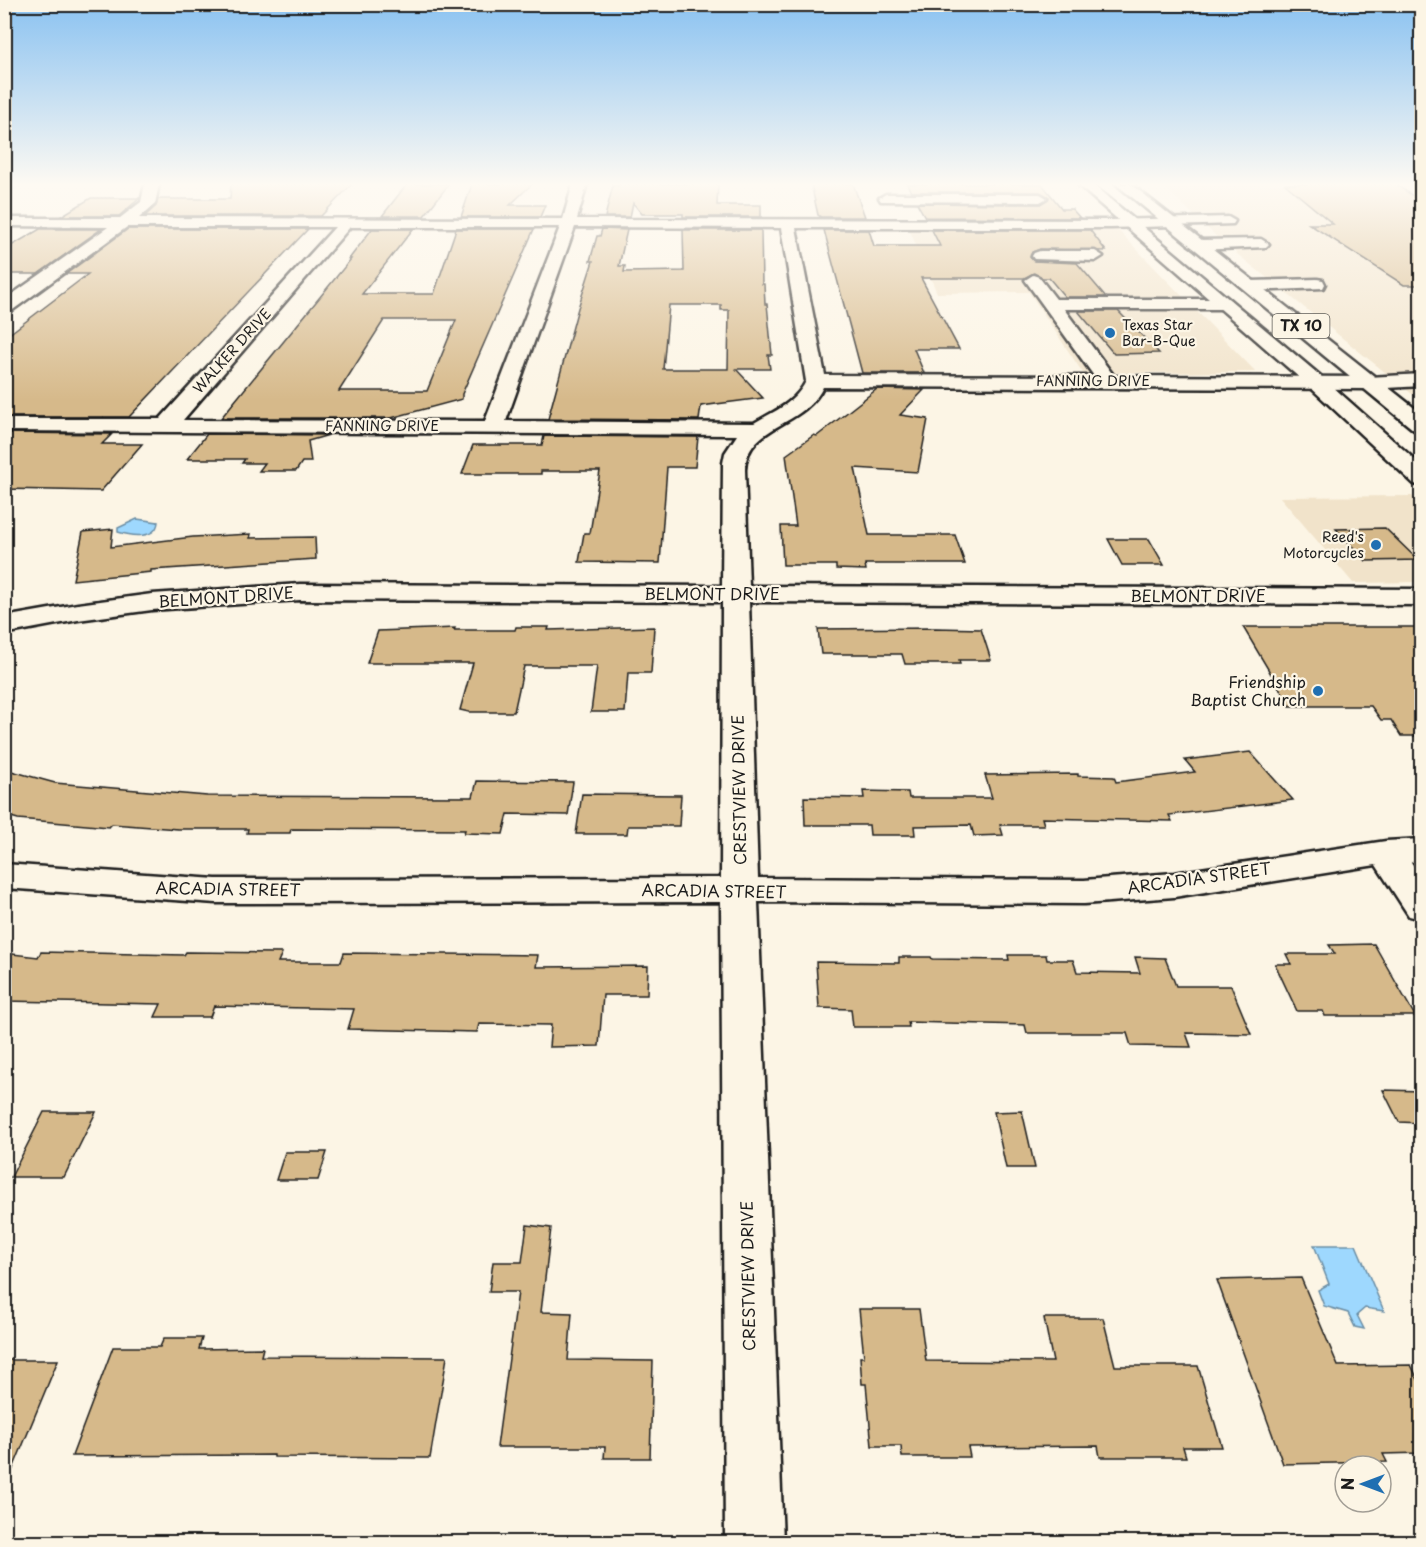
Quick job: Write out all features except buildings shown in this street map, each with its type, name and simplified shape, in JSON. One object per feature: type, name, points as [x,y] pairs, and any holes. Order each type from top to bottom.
[{"type":"street","points":[[6,306],[77,256]]},
{"type":"street","name":"WALKER DRIVE","points":[[166,426],[317,256]]},
{"type":"street","points":[[493,427],[556,256]]},
{"type":"street","points":[[794,256],[816,381]]},
{"type":"street","name":"TX 10","points":[[1170,256],[1316,382],[1422,479]]},
{"type":"street","name":"TX 10","points":[[1212,256],[1422,425]]},
{"type":"street","points":[[1033,280],[1107,380]]},
{"type":"street","points":[[1250,286],[1317,284]]},
{"type":"street","points":[[1051,304],[1224,304]]},
{"type":"street","name":"FANNING DRIVE","points":[[816,381],[1107,380],[1370,383],[1422,380]]},
{"type":"street","name":"CRESTVIEW DRIVE","points":[[754,1542],[740,891],[735,461],[737,452],[744,441],[759,429],[800,406],[813,391],[816,381]]},
{"type":"street","name":"FANNING DRIVE","points":[[4,424],[759,429]]},
{"type":"street","name":"BELMONT DRIVE","points":[[4,626],[138,603],[300,592],[1422,597]]},
{"type":"street","points":[[1404,851],[1422,907]]},
{"type":"street","name":"ARCADIA STREET","points":[[4,876],[216,891],[605,889],[1084,892],[1174,885],[1404,851]]},
{"type":"shaded area","points":[[921,256],[1143,256],[1256,372],[1083,373],[1029,292],[937,293]]},
{"type":"shaded area","points":[[1240,256],[1421,256],[1421,401]]},
{"type":"shaded area","points":[[1412,496],[1421,504],[1421,582],[1353,583],[1280,497]]},
{"type":"water","points":[[137,519],[158,522],[153,532],[148,534],[129,535],[118,532],[118,528]]},
{"type":"water","points":[[1314,1245],[1356,1245],[1384,1311],[1365,1308],[1357,1315],[1364,1329],[1355,1327],[1348,1313],[1324,1306],[1318,1290],[1329,1284]]},
{"type":"place","name":"Texas Star Bar-B-Que","points":[[1110,333]]},
{"type":"place","name":"Reed's Motorcycles","points":[[1376,545]]},
{"type":"place","name":"Friendship Baptist Church","points":[[1318,691]]}]
